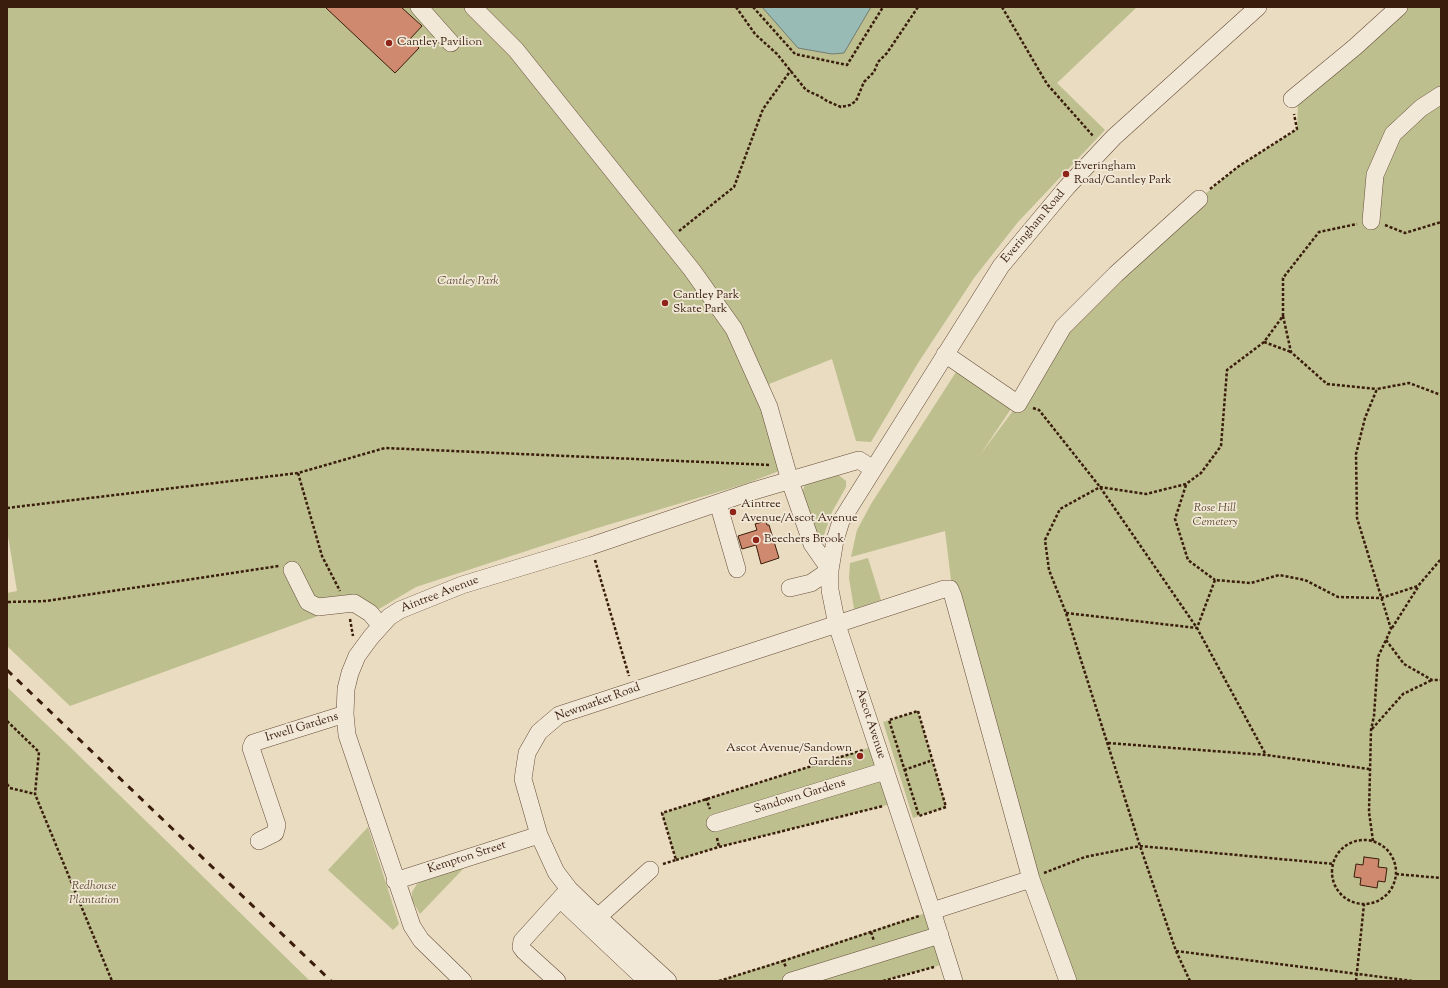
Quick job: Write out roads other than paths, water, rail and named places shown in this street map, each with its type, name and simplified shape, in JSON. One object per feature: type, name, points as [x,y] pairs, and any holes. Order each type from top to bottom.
[{"type":"street","points":[[419,7],[451,43]]},
{"type":"street","points":[[473,7],[516,50],[692,270],[734,329],[769,406],[788,473],[812,544],[830,570],[811,583],[790,588]]},
{"type":"street","name":"Everingham Road","points":[[873,469],[1001,266],[1067,187],[1106,146],[1258,7]]},
{"type":"street","points":[[1292,100],[1399,7]]},
{"type":"street","points":[[1371,221],[1375,176],[1393,134],[1421,108],[1441,95]]},
{"type":"street","points":[[945,354],[1018,404],[1063,327],[1140,250],[1199,199]]},
{"type":"street","name":"Aintree Avenue","points":[[463,981],[421,940],[412,926],[395,881],[347,735],[345,714],[346,690],[350,673],[357,656],[370,637],[389,617],[400,610],[462,585],[591,546],[718,503],[788,473],[859,460],[873,469]]},
{"type":"street","name":"Ascot Avenue","points":[[873,469],[841,521],[835,540],[830,570],[830,590],[837,625],[878,745],[895,802],[954,981]]},
{"type":"street","points":[[718,503],[737,569]]},
{"type":"street","points":[[292,570],[308,602],[318,607],[354,603],[370,613],[381,626]]},
{"type":"street","name":"Newmarket Road","points":[[667,981],[598,917],[564,894],[556,872],[539,835],[524,779],[527,753],[539,732],[559,716],[633,690],[944,589],[950,589],[953,596],[1031,879]]},
{"type":"street","name":"Irwell Gardens","points":[[259,841],[275,833],[277,825],[251,748],[253,743],[345,714]]},
{"type":"street","name":"Sandown Gardens","points":[[714,823],[886,773]]},
{"type":"street","name":"Kempton Street","points":[[395,881],[539,835]]},
{"type":"street","points":[[598,917],[650,870]]},
{"type":"street","points":[[932,911],[1031,879],[1068,981]]},
{"type":"street","points":[[557,981],[521,947],[522,942],[564,894],[647,981]]},
{"type":"street","points":[[791,981],[940,935]]},
{"type":"water","points":[[762,7],[871,7],[844,53],[832,54],[798,48]]},
{"type":"railway","points":[[7,670],[331,981]]},
{"type":"place","name":"Cantley Pavilion","points":[[389,43]]},
{"type":"place","name":"Everingham Road/Cantley Park","points":[[1066,174]]},
{"type":"place","name":"Cantley Park Skate Park","points":[[665,303]]},
{"type":"place","name":"Aintree Avenue/Ascot Avenue","points":[[733,512]]},
{"type":"place","name":"Beechers Brook","points":[[756,540]]},
{"type":"place","name":"Ascot Avenue/Sandown Gardens","points":[[860,756]]},
{"type":"park label","name":"Cantley Park","points":[[468,282]]},
{"type":"park label","name":"Rose Hill Cemetery","points":[[1215,516]]},
{"type":"park label","name":"Redhouse Plantation","points":[[94,894]]}]
